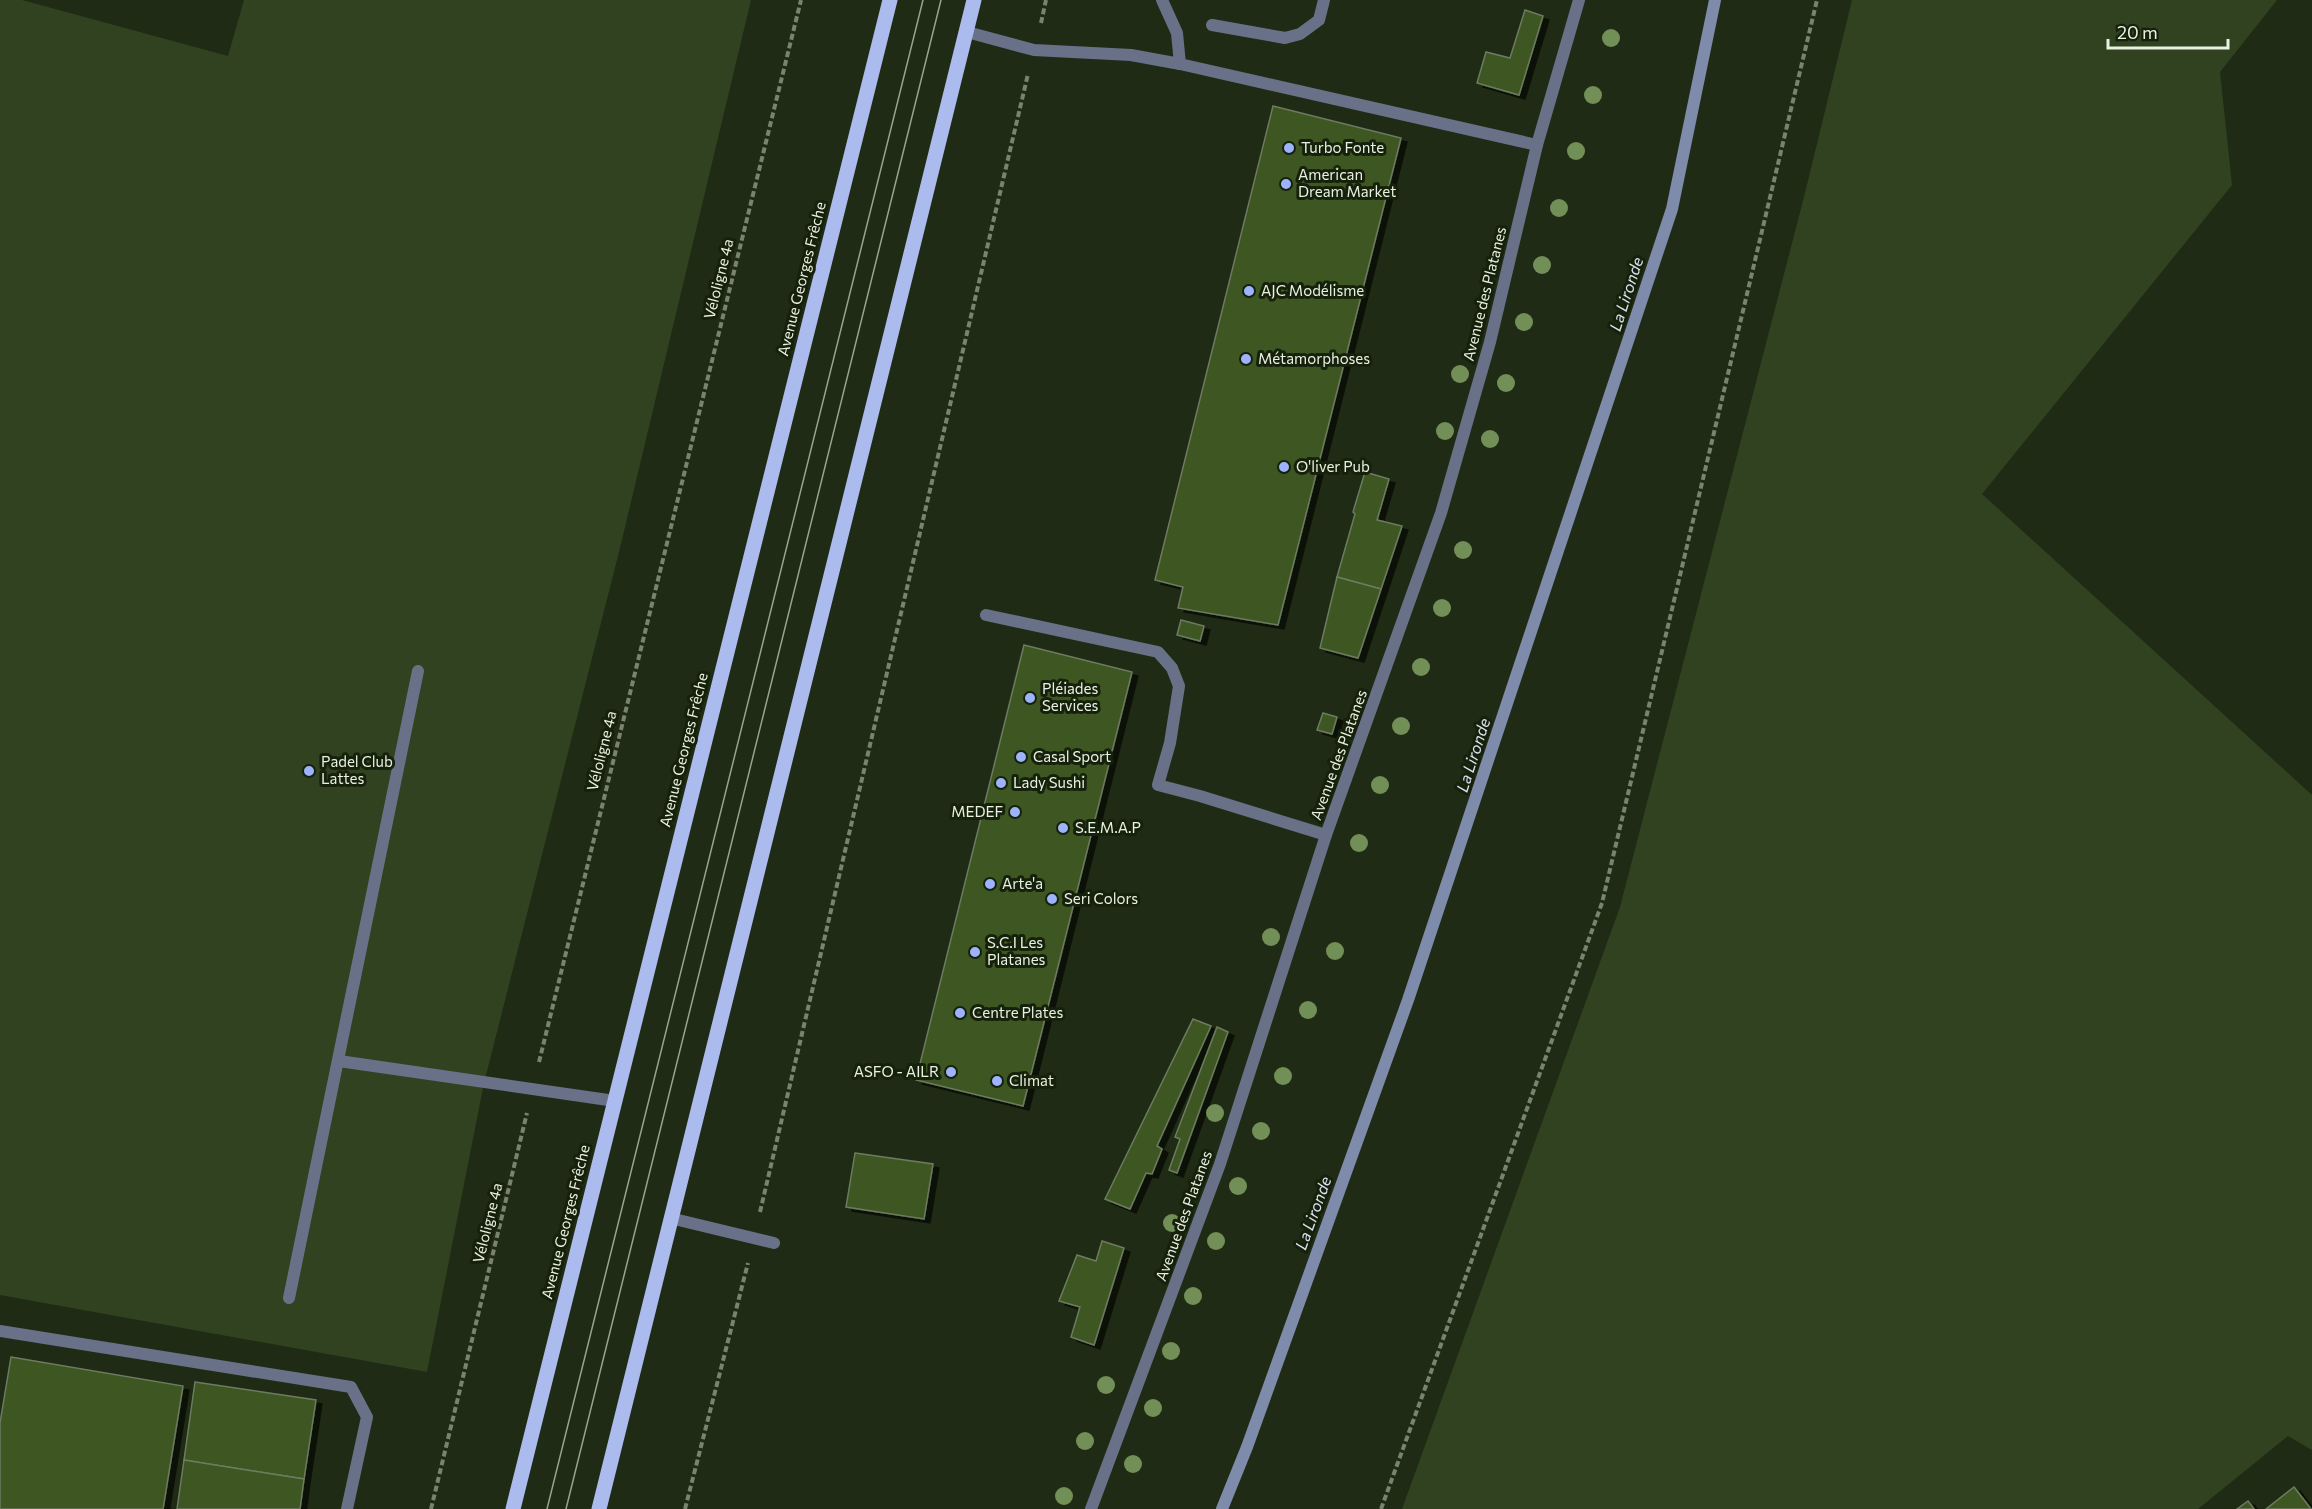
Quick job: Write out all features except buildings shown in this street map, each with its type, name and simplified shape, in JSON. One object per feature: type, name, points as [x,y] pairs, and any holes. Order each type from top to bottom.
[{"type":"main road","name":"Avenue Georges Frêche","points":[[513,1509],[890,0]]},
{"type":"main road","points":[[599,1509],[974,0]]},
{"type":"street","points":[[1162,0],[1177,33],[1180,64]]},
{"type":"street","points":[[1212,25],[1285,38],[1300,34],[1319,20],[1324,0]]},
{"type":"street","name":"Avenue des Platanes","points":[[1091,1509],[1220,1164],[1326,835],[1441,513],[1490,342],[1537,145],[1579,0]]},
{"type":"street","points":[[967,32],[1034,50],[1131,55],[1180,64],[1537,145]]},
{"type":"street","points":[[986,615],[1158,652],[1172,668],[1179,686],[1170,743],[1158,785],[1326,835]]},
{"type":"street","points":[[289,1298],[418,671]]},
{"type":"street","points":[[339,1061],[615,1101]]},
{"type":"street","points":[[670,1218],[774,1243]]},
{"type":"street","points":[[0,1330],[351,1387],[367,1417],[347,1509]]},
{"type":"path","name":"Véloligne 4a","points":[[431,1509],[532,1089],[801,0]]},
{"type":"path","points":[[686,1509],[754,1238],[1047,0]]},
{"type":"path","points":[[1381,1509],[1602,903],[1817,0]]},
{"type":"green space","points":[[0,0],[22,0],[228,56],[244,0],[751,0],[620,548],[484,1083],[427,1372],[0,1295]]},
{"type":"green space","points":[[1852,0],[2277,0],[2220,72],[2232,185],[1982,494],[2312,795],[2312,1450],[2288,1436],[2198,1509],[1402,1509],[1620,907],[1805,193]]},
{"type":"waterway","name":"La Lironde","points":[[1222,1509],[1247,1447],[1408,1000],[1672,209],[1715,0]]},
{"type":"tram line","points":[[547,1509],[923,0]]},
{"type":"tram line","points":[[566,1509],[941,0]]},
{"type":"place","name":"Turbo Fonte","points":[[1289,148]]},
{"type":"place","name":"American Dream Market","points":[[1286,184]]},
{"type":"place","name":"AJC Modélisme","points":[[1249,291]]},
{"type":"place","name":"Métamorphoses","points":[[1246,359]]},
{"type":"place","name":"O'liver Pub","points":[[1284,467]]},
{"type":"place","name":"Pléiades Services","points":[[1030,698]]},
{"type":"place","name":"Casal Sport","points":[[1021,757]]},
{"type":"place","name":"Padel Club Lattes","points":[[309,771]]},
{"type":"place","name":"Lady Sushi","points":[[1001,783]]},
{"type":"place","name":"MEDEF","points":[[1015,812]]},
{"type":"place","name":"S.E.M.A.P","points":[[1063,828]]},
{"type":"place","name":"Arte'a","points":[[990,884]]},
{"type":"place","name":"Seri Colors","points":[[1052,899]]},
{"type":"place","name":"S.C.I Les Platanes","points":[[975,952]]},
{"type":"place","name":"Centre Plates","points":[[960,1013]]},
{"type":"place","name":"ASFO - AILR","points":[[951,1072]]},
{"type":"place","name":"Climat","points":[[997,1081]]}]
